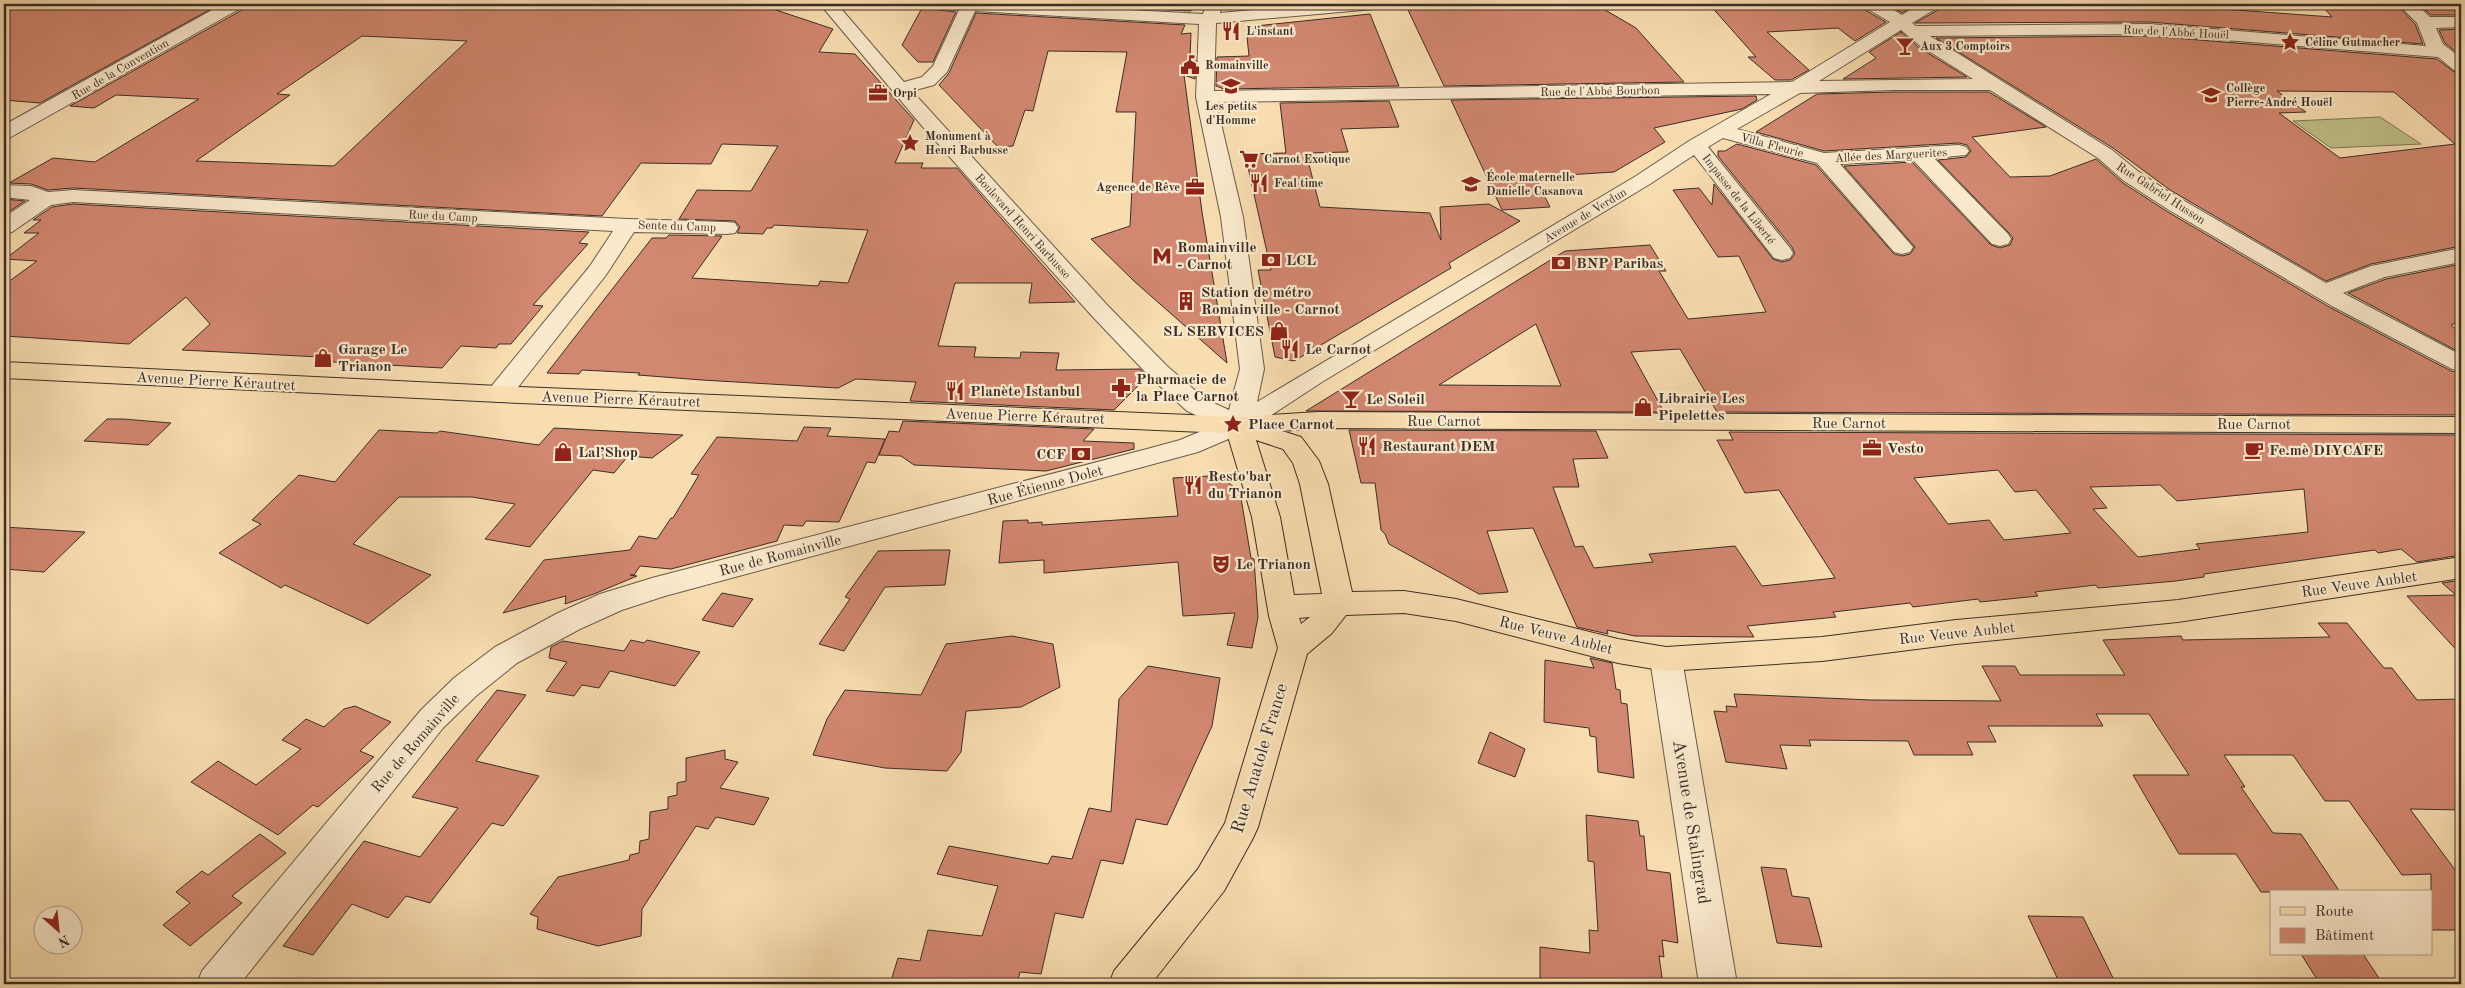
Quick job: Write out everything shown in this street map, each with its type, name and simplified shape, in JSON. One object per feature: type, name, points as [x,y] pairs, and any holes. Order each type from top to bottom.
[{"type":"main road","name":"Avenue Pierre Kérautret","points":[[4,370],[498,394],[1238,425]]},
{"type":"main road","name":"Rue Carnot","points":[[1238,425],[1318,420],[2461,425]]},
{"type":"main road","points":[[1238,425],[1292,443],[1306,461],[1314,484],[1337,586],[1337,605],[1321,625],[1292,648],[1284,624],[1266,515],[1238,425]]},
{"type":"main road","name":"Rue Veuve Aublet","points":[[1337,605],[1377,601],[1456,610],[1618,651],[1666,659],[1822,649],[1956,632],[2178,611],[2461,568]]},
{"type":"main road","points":[[1282,604],[1301,607],[1337,605]]},
{"type":"main road","name":"Rue Anatole France","points":[[1128,984],[1211,880],[1241,827],[1266,746],[1292,648]]},
{"type":"street","name":"Rue de la Convention","points":[[4,133],[236,4]]},
{"type":"street","points":[[933,4],[1211,12],[1374,4]]},
{"type":"street","name":"Rue Gabriel Husson","points":[[1872,4],[2105,154],[2119,167],[2195,216],[2401,335],[2461,364]]},
{"type":"street","name":"Avenue de Verdun","points":[[1238,425],[1643,180],[1721,130],[1906,26],[1931,4]]},
{"type":"street","points":[[2406,4],[2425,21],[2435,46],[2461,67]]},
{"type":"street","name":"Boulevard Henri Barbusse","points":[[834,5],[901,88],[1093,303],[1158,371],[1196,405],[1238,425]]},
{"type":"street","points":[[901,88],[928,81],[941,68],[969,6]]},
{"type":"street","points":[[1211,12],[1206,29],[1205,97],[1232,217],[1252,369],[1238,425]]},
{"type":"street","points":[[2425,21],[2436,24],[2461,22]]},
{"type":"street","name":"Rue de l'Abbé Houël","points":[[1906,26],[2155,29],[2441,52]]},
{"type":"street","name":"Rue de l'Abbé Bourbon","points":[[1205,97],[1894,84],[1922,86],[1996,84]]},
{"type":"street","name":"Villa Fleurie","points":[[1721,130],[1742,138],[1824,159]]},
{"type":"street","name":"Impasse de la Liberté","points":[[1696,145],[1782,253]]},
{"type":"street","name":"Allée des Marguerites","points":[[1824,159],[1959,151]]},
{"type":"street","points":[[1918,153],[2000,239]]},
{"type":"street","points":[[1824,159],[1902,246]]},
{"type":"street","points":[[4,191],[30,192],[45,198]]},
{"type":"street","name":"Rue du Camp","points":[[45,198],[73,196],[628,225]]},
{"type":"street","points":[[4,227],[45,198]]},
{"type":"street","points":[[498,394],[598,270],[628,225]]},
{"type":"street","name":"Sente du Camp","points":[[628,225],[726,228]]},
{"type":"street","points":[[2324,292],[2379,271],[2461,256]]},
{"type":"street","name":"Rue Étienne Dolet","points":[[850,537],[1151,457],[1189,446],[1238,425]]},
{"type":"street","name":"Rue de Romainville","points":[[216,984],[432,719],[465,687],[506,654],[569,621],[612,602],[850,537]]},
{"type":"street","name":"Avenue de Stalingrad","points":[[1666,659],[1718,984]]},
{"type":"green space","points":[[2380,117],[2421,144],[2331,148],[2293,121]]},
{"type":"building","points":[[4,4],[107,4],[167,8],[167,4],[220,4],[40,103],[4,100]]},
{"type":"building","points":[[245,4],[324,4],[365,8],[371,4],[758,4],[833,29],[819,52],[855,54],[914,120],[895,163],[923,163],[921,168],[957,168],[1075,302],[1029,303],[1032,283],[955,283],[938,346],[976,347],[974,357],[1020,358],[1021,352],[1059,353],[1056,370],[1140,369],[1147,377],[1114,410],[910,401],[916,382],[856,379],[838,388],[702,380],[638,375],[640,373],[582,370],[579,374],[547,373],[652,238],[666,238],[669,235],[722,236],[692,278],[818,286],[820,281],[848,283],[868,230],[774,225],[772,228],[767,228],[763,234],[737,233],[740,227],[735,221],[679,219],[697,190],[751,191],[778,146],[722,144],[711,164],[641,163],[602,216],[73,188],[48,190],[31,184],[9,183],[53,158],[95,162],[199,99],[116,95],[94,108],[70,106],[242,10]],"holes":[[[362,36],[467,41],[334,166],[196,161],[290,95],[277,94]]]},
{"type":"building","points":[[1051,4],[1194,4],[1191,11]]},
{"type":"building","points":[[1463,4],[1595,4],[1636,28],[1684,82],[1444,86],[1408,10]]},
{"type":"building","points":[[1709,4],[1862,4],[1865,10],[1886,22],[1855,41],[1838,28],[1767,32],[1809,70],[1791,80],[1775,80],[1748,57],[1756,57]]},
{"type":"building","points":[[1887,4],[1917,4],[1902,13]]},
{"type":"building","points":[[1941,4],[2202,4],[2208,8],[2332,17],[2324,8],[2328,9],[2322,4],[2396,4],[2415,24],[2423,44],[2149,22],[1915,23],[1938,10]]},
{"type":"building","points":[[2418,4],[2461,4],[2461,15],[2431,15]]},
{"type":"building","points":[[922,8],[956,12],[933,62],[918,62],[902,45]]},
{"type":"building","points":[[976,13],[1185,25],[1181,34],[1191,33],[1190,57],[1196,57],[1195,79],[1184,75],[1202,212],[1227,363],[1135,282],[1091,239],[1130,226],[1136,112],[1116,112],[1127,52],[1048,51],[1033,111],[1025,110],[1013,146],[998,147],[939,85],[949,73]]},
{"type":"building","points":[[1370,14],[1399,86],[1224,89],[1216,86],[1217,57],[1249,56],[1246,27]]},
{"type":"building","points":[[2461,29],[2461,56],[2445,43],[2439,30]]},
{"type":"building","points":[[1901,32],[1918,47],[1967,77],[1843,79],[1876,58],[1869,52]]},
{"type":"building","points":[[2149,36],[2437,59],[2454,72],[2461,74],[2461,246],[2371,264],[2326,281],[2170,190],[2113,148],[1936,38]],"holes":[[[2277,91],[2394,92],[2455,144],[2340,158],[2279,113],[2306,112]]]},
{"type":"building","points":[[1989,92],[2046,127],[1972,137],[2010,177],[2050,176],[2096,159],[2123,183],[2168,212],[2331,308],[2451,371],[2461,373],[2461,415],[1717,412],[1680,349],[1631,352],[1664,412],[1306,411],[1565,251],[1650,245],[1666,271],[1659,271],[1688,319],[1766,312],[1739,256],[1718,257],[1673,190],[1699,188],[1712,205],[1714,184],[1773,259],[1782,262],[1790,260],[1795,254],[1792,247],[1718,156],[1718,151],[1725,151],[1737,144],[1816,165],[1894,254],[1902,256],[1910,254],[1915,247],[1844,166],[1912,162],[1991,245],[2000,248],[2010,245],[2013,238],[2009,233],[1938,160],[1966,157],[1971,151],[1967,145],[1959,143],[1824,151],[1756,132],[1817,94]],"holes":[[[1536,324],[1561,386],[1439,385]]]},
{"type":"building","points":[[1756,96],[1757,100],[1742,109],[1654,128],[1665,142],[1614,172],[1535,177],[1550,207],[1502,210],[1451,100]]},
{"type":"building","points":[[1389,101],[1399,127],[1341,129],[1348,152],[1306,153],[1320,207],[1430,213],[1441,240],[1440,207],[1489,204],[1520,221],[1449,263],[1451,268],[1294,361],[1275,357],[1258,270],[1271,270],[1245,154],[1286,153],[1280,103]]},
{"type":"building","points":[[4,199],[25,201],[4,215]]},
{"type":"building","points":[[73,204],[589,232],[579,243],[588,244],[533,305],[543,306],[511,344],[499,344],[496,348],[461,346],[442,368],[316,361],[320,357],[182,350],[210,324],[186,297],[129,344],[4,336],[4,285],[37,261],[5,259],[39,233],[24,233],[41,220],[33,220],[52,207]]},
{"type":"building","points":[[2461,264],[2461,293],[2455,296],[2461,300],[2461,321],[2451,325],[2461,334],[2461,353],[2348,293],[2386,279]]},
{"type":"building","points":[[107,419],[171,423],[148,445],[84,441]]},
{"type":"building","points":[[903,421],[1094,429],[1083,441],[1134,443],[1134,449],[1046,471],[914,465],[901,456],[879,455],[889,431],[899,432]]},
{"type":"building","points":[[804,427],[831,428],[827,436],[885,439],[875,463],[867,462],[839,522],[806,521],[803,526],[784,525],[777,541],[671,569],[640,566],[634,575],[630,575],[637,576],[565,604],[566,596],[503,613],[544,560],[630,550],[639,536],[657,539],[671,518],[673,518],[699,475],[691,474],[717,437],[797,441]]},
{"type":"building","points":[[554,428],[683,435],[652,458],[628,456],[614,473],[593,470],[530,547],[485,539],[515,504],[472,497],[399,497],[353,544],[431,575],[368,624],[285,585],[281,588],[219,553],[261,524],[252,520],[299,475],[335,482],[379,430],[437,433],[440,431],[539,445]]},
{"type":"building","points":[[1349,430],[1596,431],[1608,458],[1573,459],[1579,487],[1553,487],[1575,547],[1583,546],[1594,568],[1653,562],[1649,554],[1735,546],[1762,586],[1835,578],[1779,490],[1745,493],[1717,440],[1733,440],[1729,432],[2461,435],[2461,555],[2417,562],[2401,549],[2378,553],[2375,550],[2204,574],[2204,577],[2176,581],[2098,588],[2096,585],[2035,592],[2038,596],[1980,602],[1978,599],[1913,607],[1910,603],[1833,612],[1836,617],[1747,626],[1754,637],[1635,636],[1607,630],[1608,634],[1577,627],[1533,528],[1487,531],[1508,592],[1479,594],[1389,544],[1381,530],[1375,483],[1361,483]],"holes":[[[1998,470],[2015,492],[2036,490],[2071,533],[2004,540],[1989,520],[1948,524],[1914,478]],[[2160,485],[2177,501],[2304,489],[2308,532],[2196,544],[2200,549],[2138,557],[2093,509],[2107,508],[2090,487]]]},
{"type":"building","points":[[1210,476],[1229,483],[1240,492],[1251,558],[1254,559],[1258,617],[1252,648],[1227,645],[1235,613],[1183,616],[1178,562],[1044,573],[1044,560],[999,563],[1003,521],[1028,520],[1028,523],[1042,522],[1042,525],[1178,516],[1173,478]]},
{"type":"building","points":[[4,527],[85,532],[44,572],[4,569]]},
{"type":"building","points":[[950,550],[945,585],[885,587],[844,651],[819,644],[850,599],[845,597],[878,551]]},
{"type":"building","points":[[2461,580],[2461,655],[2407,596],[2456,595],[2442,583]]},
{"type":"building","points":[[722,593],[753,599],[733,627],[702,620]]},
{"type":"building","points":[[2318,623],[2347,623],[2384,668],[2392,668],[2417,700],[2461,699],[2461,810],[2410,809],[2461,878],[2461,930],[2432,930],[2431,874],[2402,875],[2349,801],[2325,801],[2293,755],[2224,755],[2245,787],[2241,787],[2273,833],[2301,834],[2339,890],[2270,890],[2270,892],[2261,892],[2236,854],[2179,854],[2133,775],[2189,775],[2149,714],[2096,714],[2103,726],[1988,726],[1996,742],[1967,742],[1973,755],[1914,755],[1908,741],[1809,740],[1811,746],[1780,745],[1787,769],[1726,762],[1714,711],[1727,712],[1726,706],[1737,707],[1734,694],[1871,700],[2001,701],[1982,666],[2015,666],[2020,675],[2125,675],[2103,640],[2181,636],[2183,640],[2330,637]]},
{"type":"building","points":[[1012,636],[1053,644],[1060,687],[1021,707],[966,711],[961,752],[947,771],[885,768],[813,755],[827,719],[845,690],[921,695],[946,644]]},
{"type":"building","points":[[631,640],[644,643],[647,640],[700,652],[675,686],[610,671],[599,688],[582,685],[574,696],[546,691],[567,662],[549,658],[551,647],[563,641],[624,651]]},
{"type":"building","points":[[1590,658],[1612,663],[1616,689],[1620,690],[1621,703],[1627,704],[1634,778],[1598,772],[1596,737],[1590,736],[1589,728],[1544,722],[1545,660],[1594,668]]},
{"type":"building","points":[[1148,666],[1220,678],[1212,726],[1167,825],[1136,819],[1123,864],[1101,860],[1083,918],[1055,913],[1041,974],[1020,972],[1017,984],[890,984],[898,958],[920,961],[928,930],[982,936],[998,886],[937,874],[949,846],[1048,864],[1052,856],[1072,859],[1089,808],[1111,812],[1119,699]]},
{"type":"building","points":[[497,690],[526,695],[476,761],[539,776],[503,826],[492,823],[430,903],[406,896],[388,918],[352,904],[313,955],[283,946],[364,841],[420,857],[458,808],[412,797]]},
{"type":"building","points":[[355,706],[391,722],[360,751],[374,757],[318,807],[313,805],[278,835],[191,782],[218,761],[256,785],[301,749],[282,740],[306,719],[324,727],[344,709]]},
{"type":"building","points":[[1490,732],[1525,749],[1515,777],[1478,763]]},
{"type":"building","points":[[725,750],[725,759],[738,762],[720,788],[769,798],[754,825],[716,817],[708,829],[696,826],[642,909],[641,936],[598,946],[537,929],[538,917],[530,914],[558,877],[629,860],[630,855],[639,853],[640,841],[649,839],[650,812],[668,809],[668,797],[677,795],[677,783],[686,781],[686,758]]},
{"type":"building","points":[[1586,815],[1638,821],[1640,836],[1644,836],[1647,870],[1670,873],[1678,943],[1662,940],[1664,957],[1659,956],[1663,984],[1540,984],[1540,947],[1590,953],[1589,930],[1598,931],[1594,862],[1588,861]]},
{"type":"building","points":[[260,834],[286,853],[232,896],[242,903],[190,946],[163,925],[190,903],[176,892],[202,871],[208,875]]},
{"type":"building","points":[[1761,867],[1786,869],[1792,896],[1809,898],[1822,947],[1777,943]]},
{"type":"building","points":[[2028,916],[2083,917],[2116,984],[2060,984]]},
{"type":"building","points":[[2302,956],[2364,956],[2383,984],[2320,984]]},
{"type":"place","name":"L'instant","points":[[1231,31]]},
{"type":"place","name":"Céline Gutmacher","points":[[2290,42]]},
{"type":"place","name":"Aux 3 Comptoirs","points":[[1905,46]]},
{"type":"place","name":"Romainville","points":[[1190,65]]},
{"type":"place","name":"Les petits d'Homme","points":[[1231,86]]},
{"type":"place","name":"Orpi","points":[[878,93]]},
{"type":"place","name":"Collège Pierre-André Houël","points":[[2211,95]]},
{"type":"place","name":"Monument à Henri Barbusse","points":[[910,143]]},
{"type":"place","name":"Carnot Exotique","points":[[1249,159]]},
{"type":"place","name":"Feal time","points":[[1259,183]]},
{"type":"place","name":"École maternelle Danielle Casanova","points":[[1471,184]]},
{"type":"place","name":"Agence de Rêve","points":[[1195,187]]},
{"type":"place","name":"Romainville - Carnot","points":[[1162,256]]},
{"type":"place","name":"LCL","points":[[1271,260]]},
{"type":"place","name":"BNP Paribas","points":[[1561,263]]},
{"type":"place","name":"Station de métro Romainville - Carnot","points":[[1186,301]]},
{"type":"place","name":"SL SERVICES","points":[[1279,331]]},
{"type":"place","name":"Le Carnot","points":[[1290,349]]},
{"type":"place","name":"Garage Le Trianon","points":[[323,358]]},
{"type":"place","name":"Pharmacie de la Place Carnot","points":[[1121,388]]},
{"type":"place","name":"Planète Istanbul","points":[[955,391]]},
{"type":"place","name":"Le Soleil","points":[[1351,399]]},
{"type":"place","name":"Librairie Les Pipelettes","points":[[1643,407]]},
{"type":"place","name":"Place Carnot","points":[[1233,424]]},
{"type":"place","name":"Restaurant DEM","points":[[1367,446]]},
{"type":"place","name":"Vesto","points":[[1872,448]]},
{"type":"place","name":"Fe.mè DIYCAFE","points":[[2254,450]]},
{"type":"place","name":"Lal’Shop","points":[[563,452]]},
{"type":"place","name":"CCF","points":[[1081,454]]},
{"type":"place","name":"Resto'bar du Trianon","points":[[1193,485]]},
{"type":"place","name":"Le Trianon","points":[[1221,564]]}]
